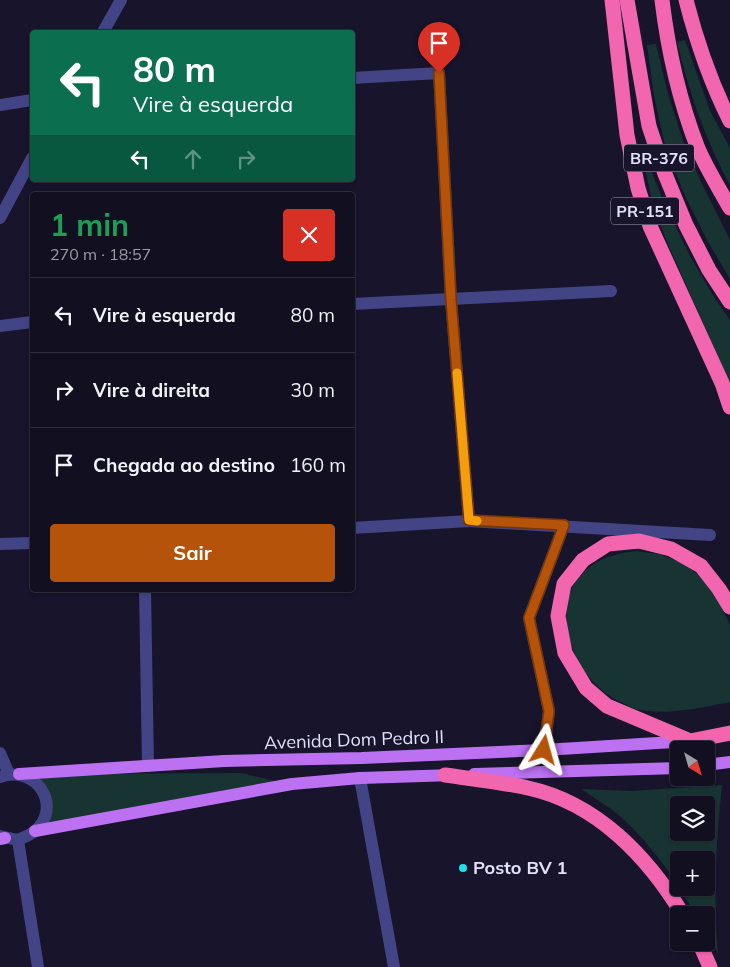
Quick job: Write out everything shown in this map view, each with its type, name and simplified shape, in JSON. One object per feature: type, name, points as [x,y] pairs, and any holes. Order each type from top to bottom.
[{"type":"highway","name":"PR-151","points":[[612,0],[627,135],[638,188],[650,226],[722,383],[730,407]]},
{"type":"highway","name":"BR-376","points":[[626,0],[649,126],[665,174],[686,225],[705,262],[730,302]]},
{"type":"highway","points":[[662,0],[666,32],[680,95],[698,148],[730,208]]},
{"type":"highway","points":[[686,0],[696,40],[708,74],[730,121]]},
{"type":"highway","points":[[730,607],[701,566],[671,548],[639,541],[608,544],[583,560],[564,584],[558,616],[565,653],[586,688],[607,706],[690,741],[730,734]]},
{"type":"highway","points":[[445,775],[529,788],[565,800],[592,814],[620,835],[677,906]]},
{"type":"highway","points":[[703,951],[710,967]]},
{"type":"main road","name":"Avenida Dom Pedro II","points":[[9,775],[224,761],[362,758],[670,742]]},
{"type":"main road","points":[[715,764],[730,762]]},
{"type":"main road","points":[[35,831],[292,784],[360,778],[670,768]]},
{"type":"street","points":[[104,30],[121,0]]},
{"type":"street","points":[[355,78],[439,73],[451,300],[469,520]]},
{"type":"street","points":[[0,105],[30,100]]},
{"type":"street","points":[[0,218],[30,162]]},
{"type":"street","points":[[355,304],[611,291]]},
{"type":"street","points":[[0,326],[30,322]]},
{"type":"street","points":[[355,528],[469,520],[710,536]]},
{"type":"street","points":[[544,750],[549,711],[529,618],[564,525]]},
{"type":"street","points":[[0,544],[30,543]]},
{"type":"street","points":[[144,592],[148,766]]},
{"type":"street","points":[[0,753],[9,775],[33,780],[43,792],[46,802],[46,813],[35,831],[6,838],[38,967]]},
{"type":"street","points":[[360,778],[394,967]]},
{"type":"green space","points":[[685,40],[710,111],[730,148],[730,185],[705,132],[687,80],[677,42]]},
{"type":"green space","points":[[656,44],[668,94],[683,141],[730,240],[730,279],[707,240],[686,198],[666,150],[654,96],[647,45]]},
{"type":"green space","points":[[650,168],[664,203],[690,256],[730,320],[730,383],[667,242],[652,200],[645,169]]},
{"type":"green space","points":[[636,551],[659,554],[685,564],[706,581],[719,601],[730,625],[730,702],[695,709],[659,712],[635,709],[606,693],[585,672],[577,659],[568,632],[568,602],[573,587],[581,575],[593,564],[613,555]]},
{"type":"green space","points":[[241,773],[288,784],[44,827],[37,774]]},
{"type":"green space","points":[[722,785],[716,869],[718,953],[715,948],[715,906],[691,906],[685,896],[715,896],[715,851],[670,851],[670,874],[651,849],[620,816],[581,789],[631,791]]},
{"type":"slow traffic","points":[[457,373],[469,520],[477,521]]},
{"type":"place","name":"Posto BV 1","points":[[463,868]]},
{"type":"route","points":[[439,73],[451,300],[469,520],[564,525],[529,618],[549,711],[544,750]]}]
